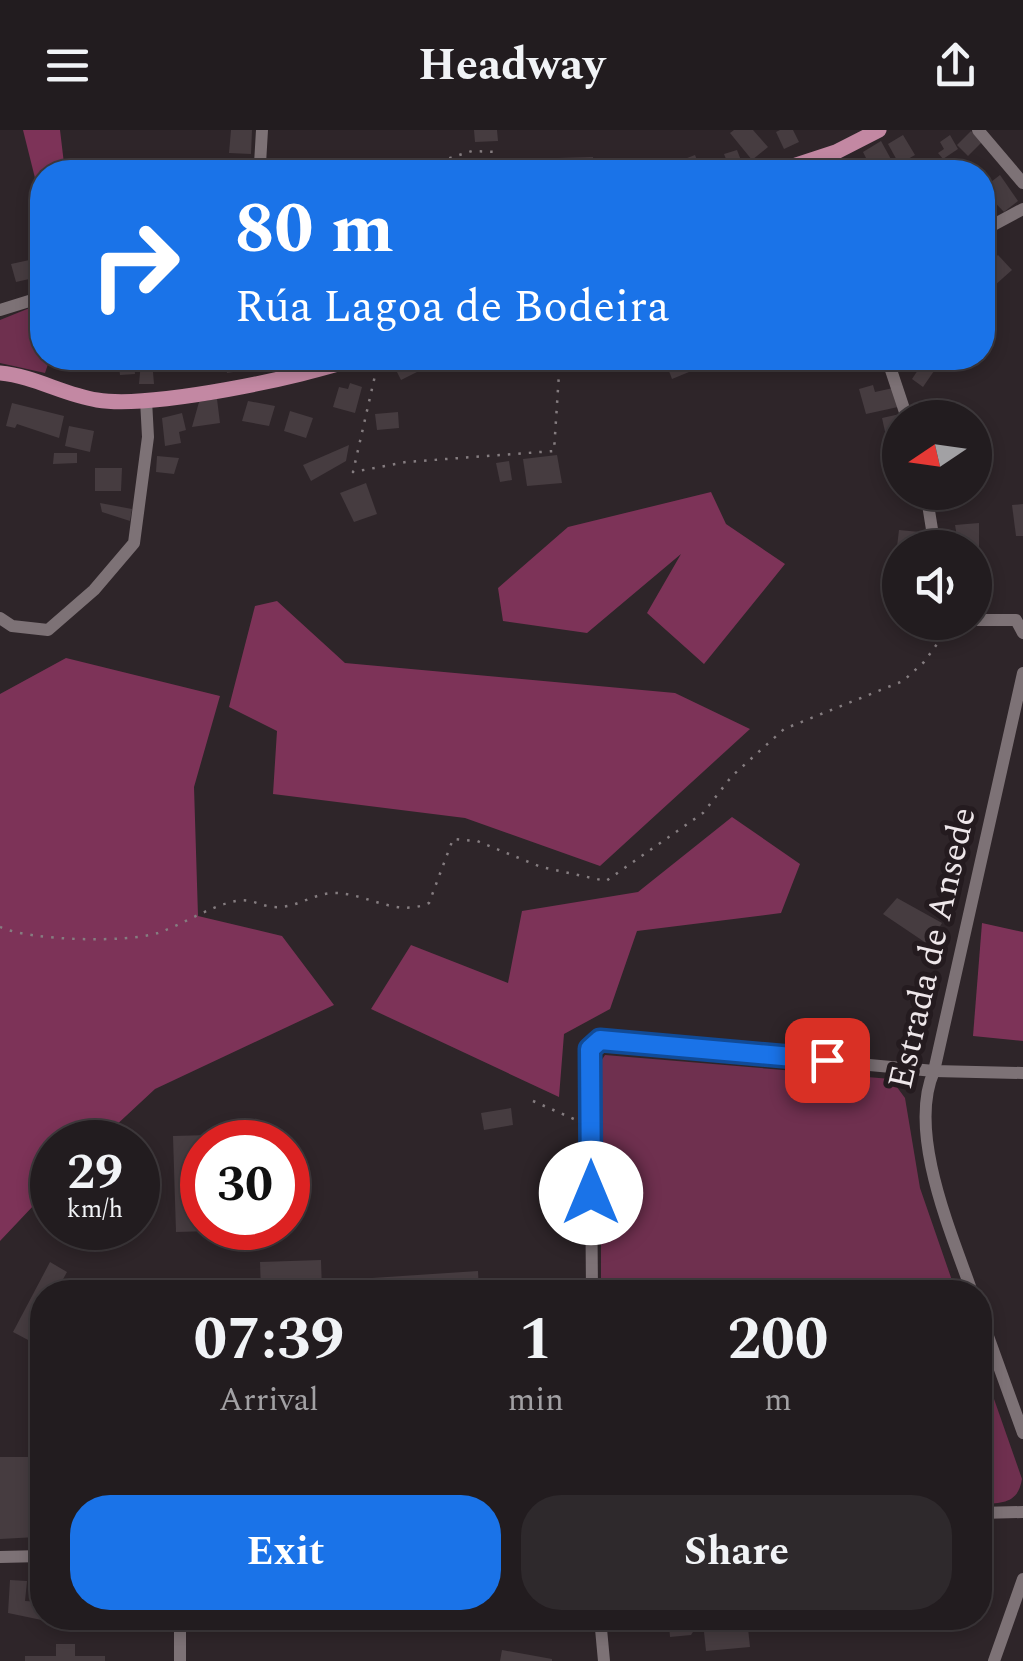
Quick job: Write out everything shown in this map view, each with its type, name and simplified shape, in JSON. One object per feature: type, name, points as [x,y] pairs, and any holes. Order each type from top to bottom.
[{"type":"main road","points":[[812,160],[878,130]]},
{"type":"main road","points":[[0,373],[97,400],[146,400],[322,370]]},
{"type":"street","points":[[256,160],[262,130]]},
{"type":"street","points":[[978,130],[1023,183]]},
{"type":"street","points":[[995,224],[1023,209]]},
{"type":"street","points":[[0,310],[30,301]]},
{"type":"street","points":[[891,370],[901,400]]},
{"type":"street","points":[[0,618],[32,630],[48,630],[124,559],[134,543],[150,415],[146,400]]},
{"type":"street","points":[[992,620],[1016,620],[1023,633]]},
{"type":"street","name":"Estrada de Ansede","points":[[968,1280],[936,1186],[924,1094],[934,1071],[1023,673]]},
{"type":"street","points":[[592,1280],[590,1049],[600,1040],[614,1038],[934,1071],[1023,1073]]},
{"type":"street","points":[[992,1347],[1023,1434]]},
{"type":"street","points":[[992,1512],[1023,1511]]},
{"type":"street","points":[[0,1558],[30,1557]]},
{"type":"street","points":[[994,1661],[1023,1580]]},
{"type":"street","points":[[180,1630],[180,1661]]},
{"type":"street","points":[[601,1630],[604,1661]]},
{"type":"path","points":[[426,160],[447,159],[472,151],[498,152]]},
{"type":"path","points":[[376,370],[353,472],[406,462],[554,452],[559,370]]},
{"type":"path","points":[[0,927],[47,940],[79,936],[132,938],[157,933],[236,900],[271,907],[299,905],[335,892],[413,910],[429,902],[453,839],[478,841],[541,867],[606,881],[703,813],[732,776],[784,729],[903,681],[938,640]]},
{"type":"path","points":[[533,1101],[591,1127]]},
{"type":"shaded area","points":[[23,130],[60,130],[64,160],[30,160]]},
{"type":"shaded area","points":[[30,308],[30,370],[0,363],[0,320]]},
{"type":"shaded area","points":[[711,492],[726,524],[785,564],[704,664],[647,613],[681,554],[587,633],[503,621],[498,588],[568,527]]},
{"type":"shaded area","points":[[277,601],[345,663],[675,693],[750,729],[600,866],[465,818],[273,794],[277,731],[229,707],[255,606]]},
{"type":"shaded area","points":[[66,658],[220,696],[194,787],[198,916],[282,936],[334,1005],[155,1089],[122,1120],[30,1120],[30,1209],[0,1241],[0,694]]},
{"type":"shaded area","points":[[732,817],[800,864],[781,913],[637,931],[610,1009],[564,1034],[559,1097],[371,1009],[411,945],[508,983],[522,911],[638,892]]},
{"type":"shaded area","points":[[982,923],[1023,932],[1023,1041],[973,1036]]},
{"type":"shaded area","points":[[605,1055],[891,1079],[905,1098],[920,1188],[952,1280],[601,1280],[601,1061]]},
{"type":"shaded area","points":[[992,1393],[1022,1479],[1013,1498],[992,1503]]},
{"type":"building","points":[[231,130],[252,130],[251,154],[229,153]]},
{"type":"building","points":[[474,130],[497,130],[498,141],[475,142]]},
{"type":"building","points":[[753,130],[768,147],[752,160],[730,133]]},
{"type":"building","points":[[793,130],[799,142],[784,149],[776,132]]},
{"type":"building","points":[[971,131],[982,142],[968,156],[957,145]]},
{"type":"building","points":[[903,135],[915,155],[897,160],[888,144]]},
{"type":"building","points":[[950,135],[958,149],[943,159],[938,153],[944,149],[940,142]]},
{"type":"building","points":[[881,141],[891,160],[867,160],[863,152]]},
{"type":"building","points":[[737,150],[741,160],[726,160],[724,154]]},
{"type":"building","points":[[593,157],[593,160],[557,160]]},
{"type":"building","points":[[1000,175],[1018,201],[1004,212],[995,203],[995,179]]},
{"type":"building","points":[[998,255],[1012,270],[995,285]]},
{"type":"building","points":[[30,260],[30,279],[16,282],[11,264]]},
{"type":"building","points":[[119,370],[135,370],[135,374],[120,375]]},
{"type":"building","points":[[140,370],[153,370],[154,384],[139,384]]},
{"type":"building","points":[[396,370],[421,370],[401,380]]},
{"type":"building","points":[[669,370],[688,370],[689,372],[672,379]]},
{"type":"building","points":[[918,370],[935,370],[923,387],[912,379]]},
{"type":"building","points":[[350,383],[362,387],[355,413],[333,407],[339,387],[348,389]]},
{"type":"building","points":[[873,385],[875,392],[893,388],[896,400],[882,400],[882,410],[866,414],[859,389]]},
{"type":"building","points":[[217,399],[220,423],[192,427],[199,402]]},
{"type":"building","points":[[248,401],[275,406],[269,426],[242,421]]},
{"type":"building","points":[[12,403],[64,416],[59,438],[17,424],[15,428],[6,426]]},
{"type":"building","points":[[290,411],[313,418],[306,438],[284,431]]},
{"type":"building","points":[[398,412],[399,428],[377,430],[375,414]]},
{"type":"building","points":[[182,413],[186,430],[179,432],[181,443],[165,446],[162,418]]},
{"type":"building","points":[[69,426],[94,431],[90,452],[65,446]]},
{"type":"building","points":[[349,445],[346,461],[311,481],[303,465]]},
{"type":"building","points":[[54,453],[77,453],[77,463],[53,464]]},
{"type":"building","points":[[557,455],[562,483],[527,486],[523,459]]},
{"type":"building","points":[[157,456],[179,458],[174,474],[156,472]]},
{"type":"building","points":[[509,461],[512,480],[500,482],[496,463]]},
{"type":"building","points":[[95,468],[122,468],[121,491],[95,491]]},
{"type":"building","points":[[366,483],[377,514],[354,522],[340,493]]},
{"type":"building","points":[[100,503],[132,509],[130,521],[102,512]]},
{"type":"building","points":[[1023,504],[1023,536],[1016,536],[1012,505]]},
{"type":"building","points":[[979,523],[979,530],[956,530],[955,525]]},
{"type":"building","points":[[897,898],[942,923],[929,945],[883,914]]},
{"type":"building","points":[[511,1108],[513,1125],[484,1130],[481,1113]]},
{"type":"building","points":[[173,1136],[180,1136],[180,1232],[176,1232]]},
{"type":"building","points":[[321,1260],[322,1280],[261,1280],[260,1262]]},
{"type":"building","points":[[50,1262],[67,1272],[63,1280],[40,1280]]},
{"type":"building","points":[[478,1271],[478,1280],[372,1280]]},
{"type":"building","points":[[30,1300],[30,1341],[13,1332]]},
{"type":"building","points":[[28,1388],[30,1537],[0,1539],[0,1457],[28,1457]]},
{"type":"building","points":[[10,1580],[27,1581],[25,1601],[30,1601],[30,1618],[8,1613]]},
{"type":"building","points":[[669,1630],[694,1630],[691,1635],[670,1637]]},
{"type":"building","points":[[748,1630],[750,1647],[706,1651],[704,1632]]},
{"type":"building","points":[[56,1644],[75,1644],[75,1656],[105,1656],[105,1661],[25,1661],[25,1656],[56,1656]]},
{"type":"building","points":[[502,1650],[552,1659],[552,1661],[500,1661]]},
{"type":"route","points":[[591,1193],[590,1049],[600,1040],[614,1038],[827,1060]]}]
